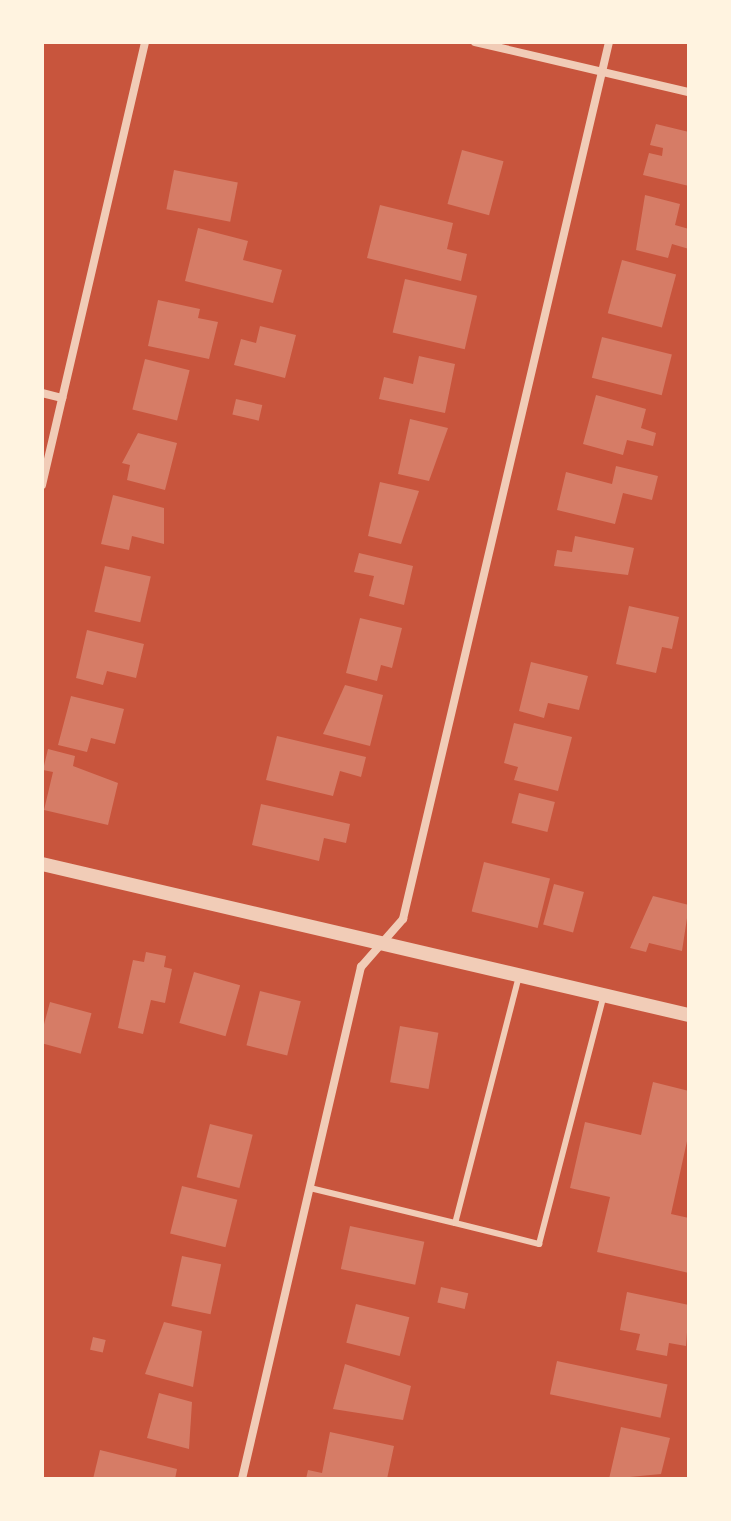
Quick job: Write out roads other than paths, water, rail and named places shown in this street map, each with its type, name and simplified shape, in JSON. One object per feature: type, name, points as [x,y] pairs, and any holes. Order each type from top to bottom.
[{"type":"street","points":[[42,485],[145,42]]},
{"type":"street","points":[[475,42],[689,92]]},
{"type":"street","points":[[242,1479],[361,967],[403,919],[609,42]]},
{"type":"street","points":[[42,393],[62,398]]},
{"type":"street","points":[[42,864],[689,1015]]},
{"type":"lane","points":[[455,1223],[519,976]]},
{"type":"lane","points":[[310,1188],[539,1244],[604,995]]}]
